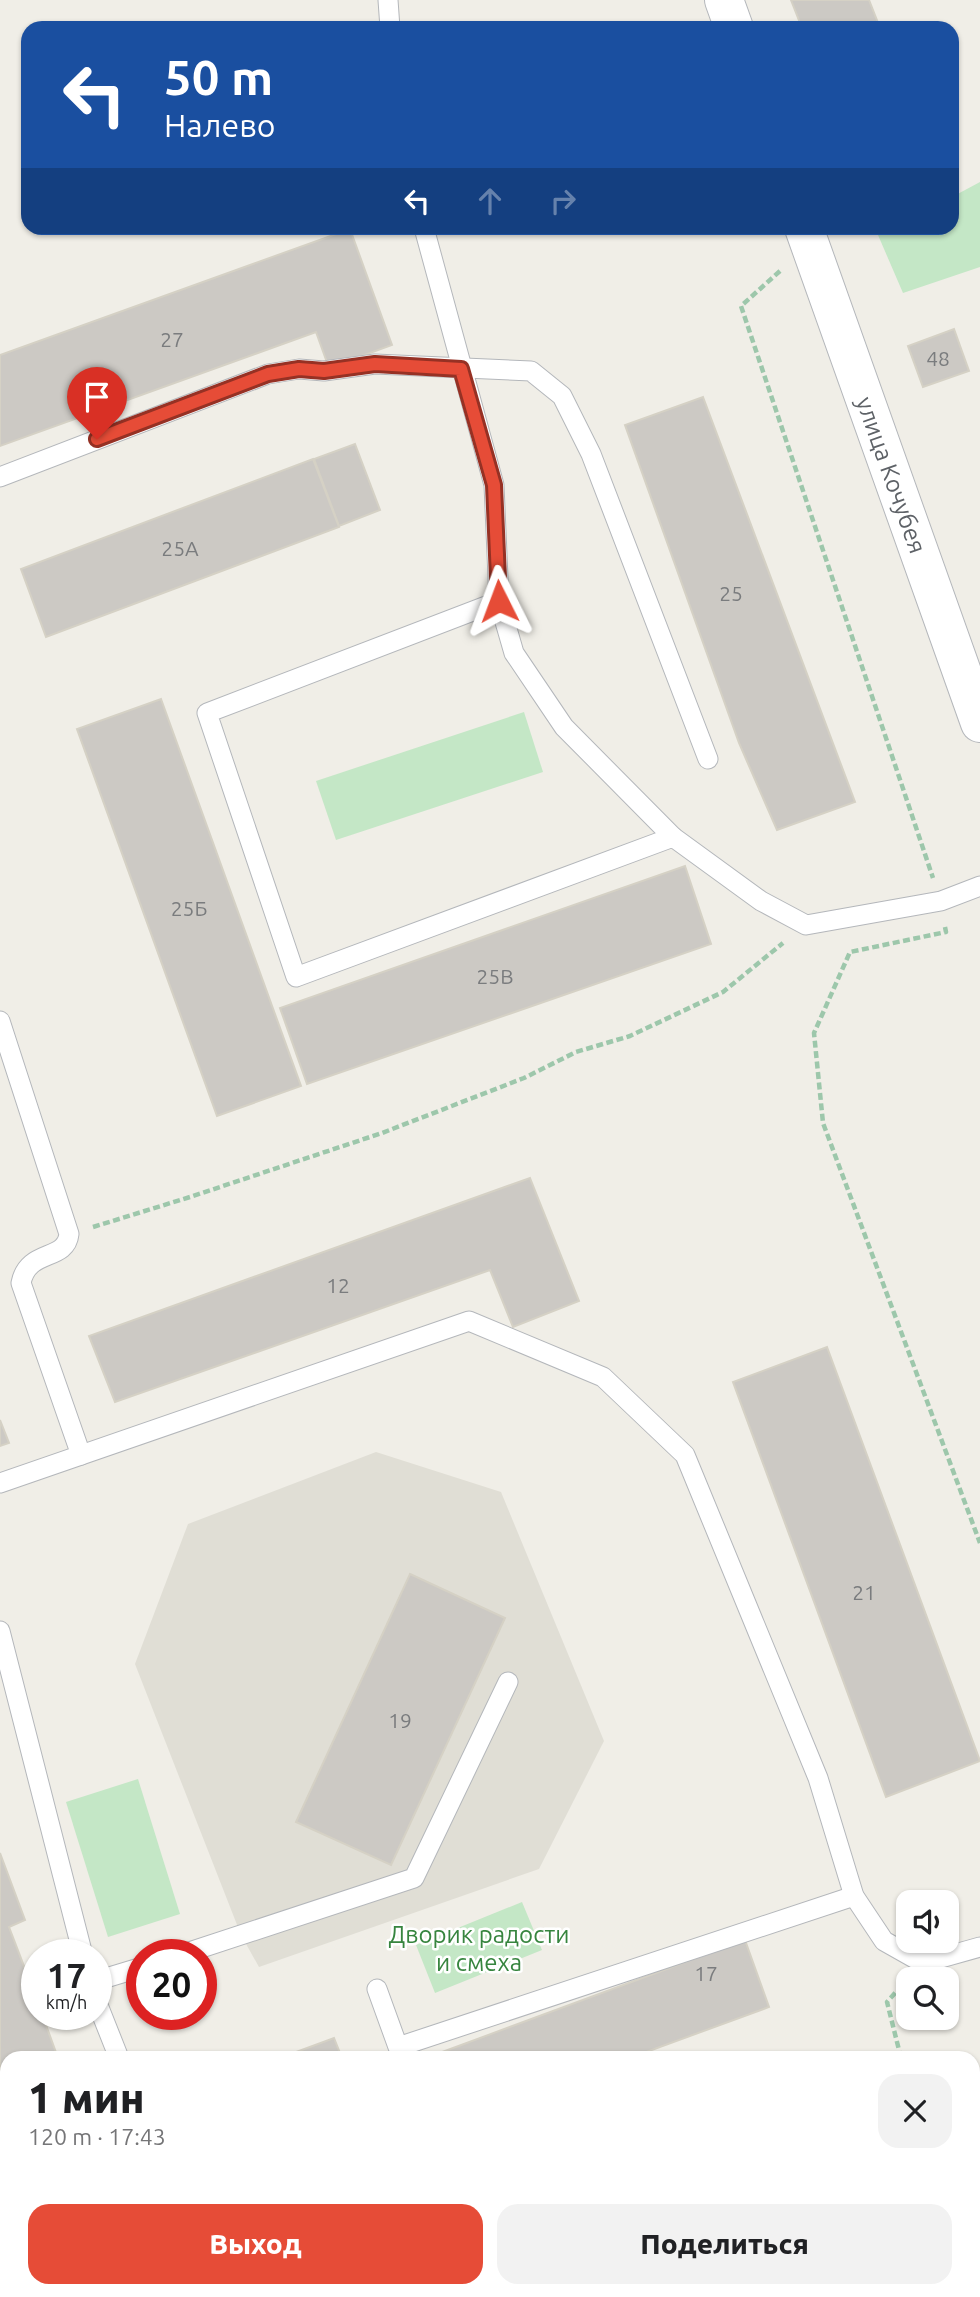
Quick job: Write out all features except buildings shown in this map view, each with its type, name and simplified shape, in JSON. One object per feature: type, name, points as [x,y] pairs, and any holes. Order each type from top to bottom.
[{"type":"street","points":[[724,0],[732,21]]},
{"type":"street","name":"улица Кочубея","points":[[806,235],[980,723]]},
{"type":"lane","points":[[388,0],[390,21]]},
{"type":"lane","points":[[426,235],[494,485],[499,601],[514,653],[564,726],[673,837],[761,901],[806,925],[941,901],[980,886]]},
{"type":"lane","points":[[0,477],[268,374],[299,369],[324,371],[375,364],[531,371],[562,396],[591,454],[708,759]]},
{"type":"lane","points":[[499,601],[207,713],[296,977],[673,837]]},
{"type":"lane","points":[[0,1021],[69,1234],[68,1242],[62,1249],[31,1263],[23,1271],[21,1283],[81,1455]]},
{"type":"lane","points":[[0,1483],[469,1321],[603,1377],[685,1455],[818,1778],[854,1896],[884,1941],[923,1963],[980,1947]]},
{"type":"lane","points":[[0,1631],[78,1939]]},
{"type":"lane","points":[[217,1943],[414,1878],[508,1682]]},
{"type":"lane","points":[[377,1989],[398,2047],[854,1896]]},
{"type":"lane","points":[[108,2030],[116,2051]]},
{"type":"path","points":[[741,306],[941,901],[946,932],[850,952],[814,1033],[823,1123],[980,1543]]},
{"type":"path","points":[[69,1234],[190,1198],[382,1133],[524,1078],[576,1052],[631,1036],[723,992],[806,925]]},
{"type":"path","points":[[899,2051],[887,2002],[923,1963]]},
{"type":"shaded area","points":[[376,1452],[501,1492],[604,1741],[539,1869],[259,1967],[241,1935],[135,1664],[188,1524]]},
{"type":"green space","points":[[980,182],[980,267],[903,293],[878,235],[959,235],[959,193]]},
{"type":"green space","points":[[524,712],[543,772],[336,840],[316,781]]},
{"type":"green space","points":[[138,1779],[180,1914],[108,1937],[66,1802]]},
{"type":"green space","name":"Дворик радости и смеха","points":[[522,1902],[542,1950],[435,1993],[416,1945]]},
{"type":"route","points":[[97,439],[268,374],[299,369],[324,371],[375,364],[461,369],[494,485],[499,601]]}]
